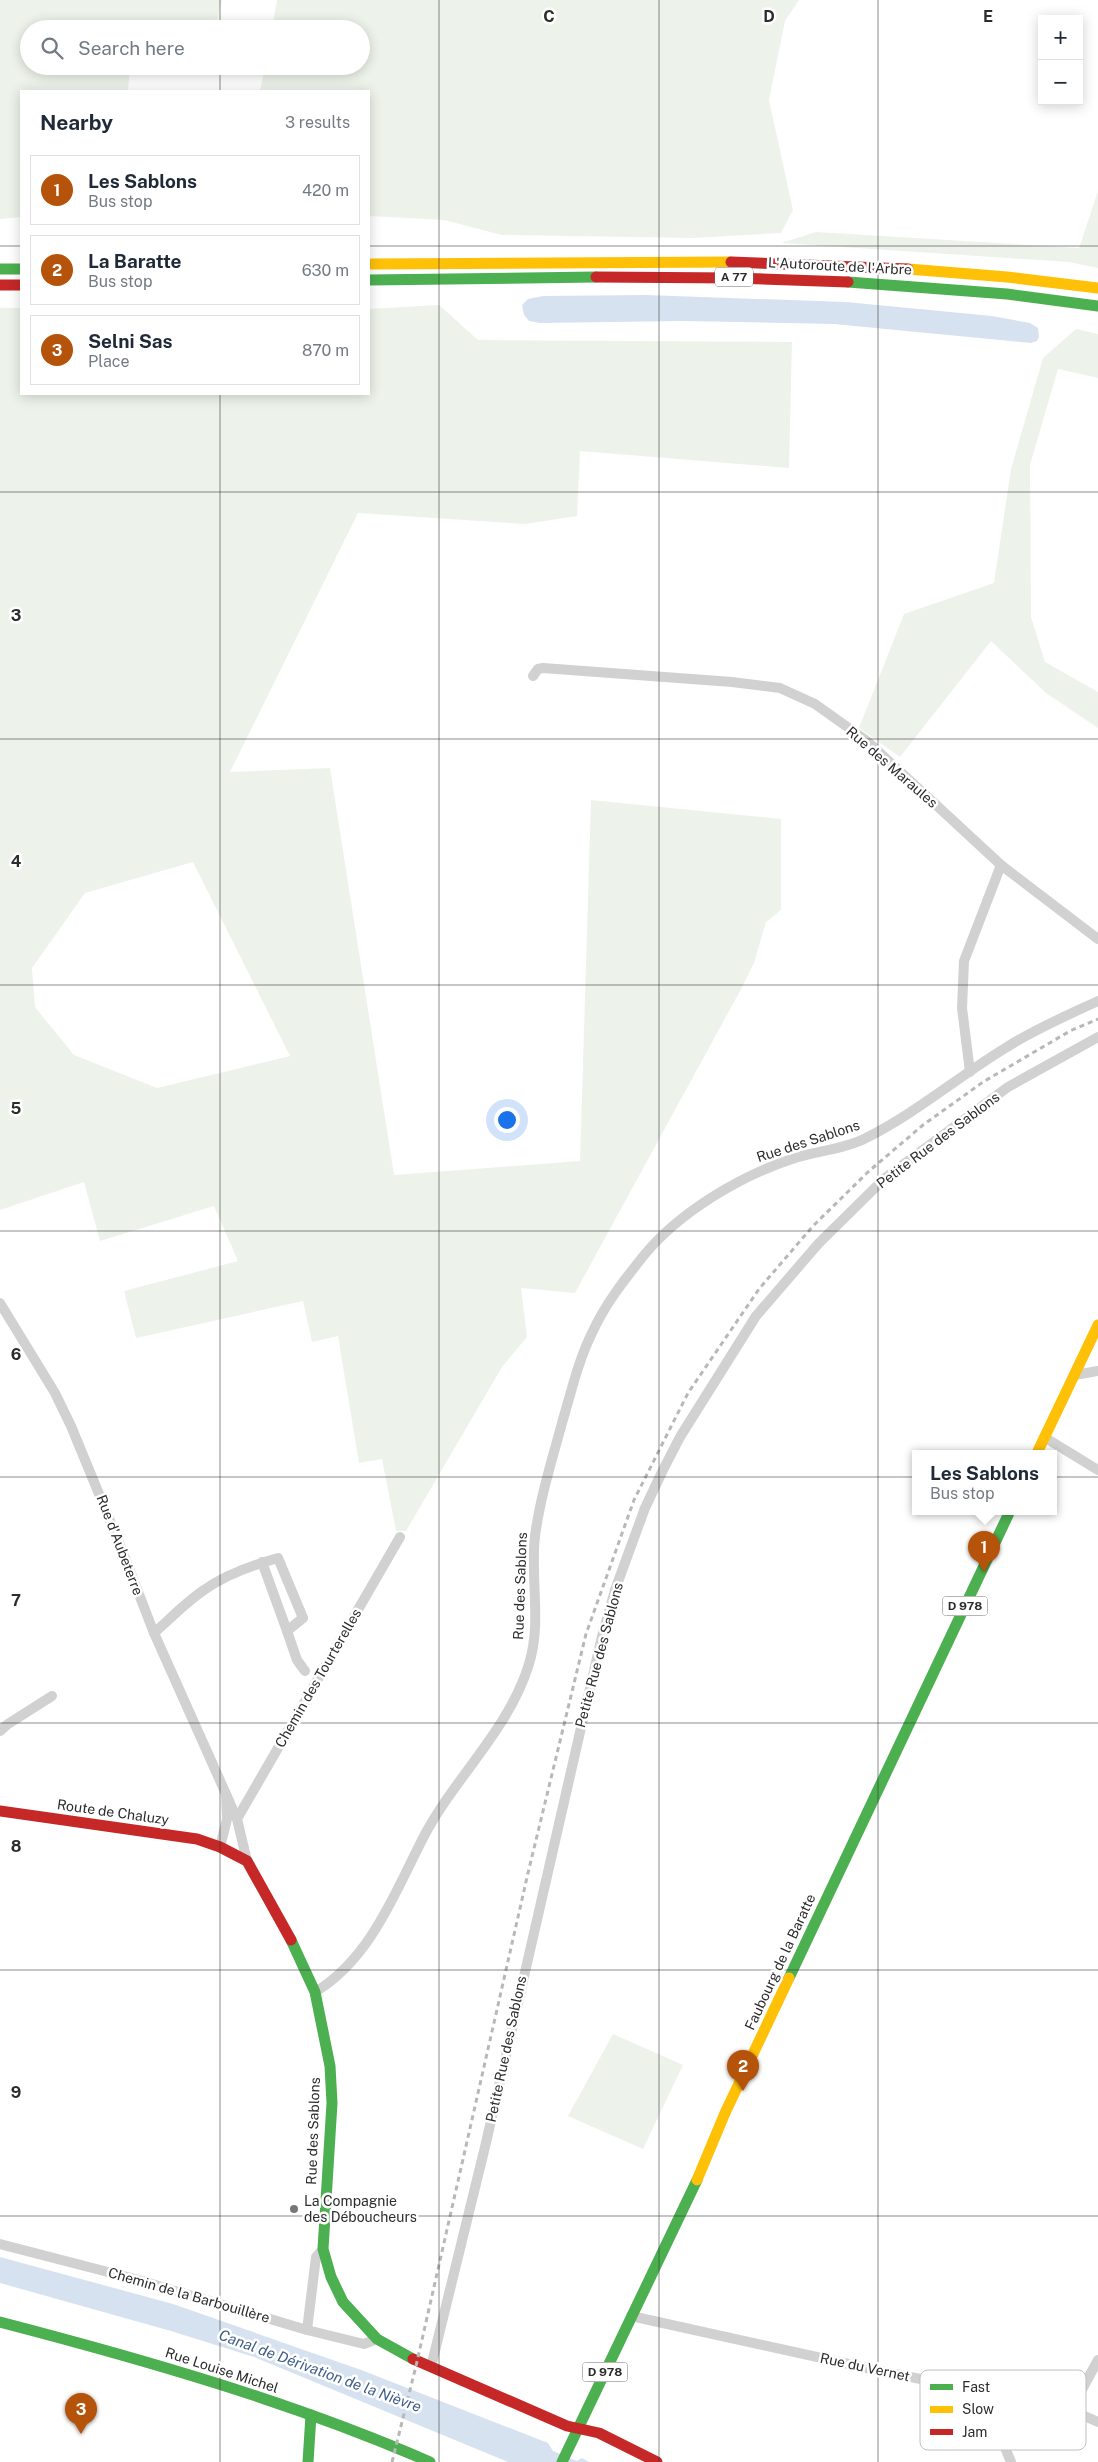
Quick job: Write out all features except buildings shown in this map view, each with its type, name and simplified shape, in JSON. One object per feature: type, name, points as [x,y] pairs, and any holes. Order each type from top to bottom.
[{"type":"main road","name":"L'Autoroute de l'Arbre","points":[[370,264],[702,261],[825,263],[1042,280],[1098,288]]},
{"type":"main road","points":[[0,269],[20,269]]},
{"type":"main road","name":"L'Autoroute de l'Arbre","points":[[370,280],[783,277],[937,286],[1098,306]]},
{"type":"main road","points":[[0,285],[20,285]]},
{"type":"main road","points":[[1038,1450],[1098,1325]]},
{"type":"main road","name":"Faubourg de la Baratte","points":[[579,2427],[712,2148],[725,2113],[1008,1515]]},
{"type":"main road","name":"Route de Chaluzy","points":[[0,1811],[197,1840],[220,1847],[247,1861]]},
{"type":"main road","points":[[247,1861],[280,1918],[315,1992]]},
{"type":"main road","name":"Rue des Sablons","points":[[315,1992],[330,2066],[332,2103],[323,2249],[331,2277],[343,2302],[377,2339],[432,2367],[567,2426],[579,2427],[599,2433],[657,2462]]},
{"type":"main road","name":"Rue Louise Michel","points":[[0,2322],[142,2359],[368,2434],[430,2462]]},
{"type":"main road","points":[[308,2462],[311,2415]]},
{"type":"main road","name":"D 978","points":[[562,2462],[579,2427]]},
{"type":"street","name":"Rue des Maraules","points":[[533,676],[538,670],[543,668],[732,682],[780,688],[815,704],[867,741],[1001,865],[1098,939]]},
{"type":"street","points":[[970,1072],[962,1008],[964,961],[1001,865]]},
{"type":"street","name":"Rue des Sablons","points":[[315,1992],[340,1973],[372,1936],[432,1822],[507,1713],[528,1666],[534,1642],[536,1612],[533,1568],[535,1534],[539,1516],[553,1454],[576,1374],[592,1333],[610,1300],[648,1252],[687,1214],[756,1173],[792,1159],[862,1141],[917,1108],[1008,1045],[1098,1001]]},
{"type":"street","name":"Petite Rue des Sablons","points":[[432,2367],[485,2147],[602,1636],[615,1590],[645,1508],[663,1470],[680,1437],[756,1316],[832,1230],[885,1178],[973,1112],[1008,1087],[1098,1037]]},
{"type":"street","name":"Rue d'Aubeterre","points":[[0,1303],[54,1393],[71,1426],[115,1530],[154,1633],[237,1819],[247,1861]]},
{"type":"street","points":[[1075,1375],[1098,1371]]},
{"type":"street","points":[[1044,1437],[1098,1470]]},
{"type":"street","name":"Chemin des Tourterelles","points":[[237,1819],[400,1537]]},
{"type":"street","points":[[154,1633],[204,1590],[262,1562],[278,1558],[303,1618],[288,1631]]},
{"type":"street","points":[[262,1562],[297,1660],[305,1671]]},
{"type":"street","points":[[0,1731],[52,1696]]},
{"type":"street","name":"Rue d'Aubeterre","points":[[220,1847],[227,1819],[226,1794]]},
{"type":"street","name":"Chemin de la Barbouillère","points":[[0,2244],[135,2279],[307,2330],[364,2344],[377,2339]]},
{"type":"street","points":[[307,2330],[316,2257],[323,2249]]},
{"type":"street","name":"Rue du Vernet","points":[[631,2316],[920,2379]]},
{"type":"street","points":[[1086,2382],[1098,2360]]},
{"type":"street","name":"Rue du Vernet","points":[[1086,2417],[1098,2422]]},
{"type":"street","points":[[1006,2450],[1011,2462]]},
{"type":"shaded area","points":[[0,0],[222,0],[217,20],[20,20],[20,75],[129,75],[128,90],[20,90],[20,217],[0,219]]},
{"type":"shaded area","points":[[277,0],[799,0],[785,21],[769,100],[793,210],[781,233],[693,238],[502,235],[444,220],[370,216],[370,90],[260,90],[263,75],[370,75],[370,20],[274,20]]},
{"type":"shaded area","points":[[1098,191],[1098,268],[1069,262],[781,243],[816,232],[1079,248]]},
{"type":"shaded area","points":[[439,305],[478,340],[792,342],[789,468],[580,451],[577,516],[525,524],[358,513],[230,772],[330,768],[394,1175],[580,1161],[591,800],[781,819],[781,910],[766,922],[754,963],[740,991],[575,1293],[521,1288],[527,1337],[502,1367],[406,1531],[396,1531],[382,1459],[359,1463],[338,1336],[312,1342],[303,1301],[136,1338],[124,1291],[238,1261],[214,1206],[100,1241],[84,1182],[0,1210],[0,308],[20,308],[20,395],[370,395],[370,309]],"holes":[[[193,862],[290,1056],[157,1088],[74,1055],[35,1007],[32,968],[85,893]]]},
{"type":"shaded area","points":[[1076,329],[1098,334],[1098,378],[1058,369],[1030,465],[1031,617],[1045,662],[1098,692],[1098,728],[1046,693],[991,641],[900,757],[859,728],[904,614],[994,583],[1011,469],[1043,358]]},
{"type":"shaded area","points":[[613,2034],[683,2065],[643,2149],[568,2116]]},
{"type":"water","points":[[646,295],[846,302],[992,316],[1030,323],[1038,328],[1039,337],[1037,341],[1031,343],[834,324],[682,321],[540,323],[529,321],[524,315],[522,305],[528,299],[543,296]]},
{"type":"water","name":"Canal de Dérivation de la Nièvre","points":[[0,2257],[173,2304],[364,2371],[548,2443],[553,2451],[577,2461],[582,2458],[589,2462],[508,2462],[254,2357],[171,2331],[0,2283]]},
{"type":"railway","points":[[392,2462],[416,2366],[528,1873],[586,1634],[634,1500],[688,1393],[759,1289],[813,1226],[868,1172],[923,1125],[983,1082],[1070,1031],[1098,1019]]},
{"type":"traffic: fast","points":[[0,269],[20,269]]},
{"type":"traffic: fast","points":[[370,280],[596,277]]},
{"type":"traffic: fast","points":[[848,282],[1007,294],[1098,306]]},
{"type":"traffic: fast","points":[[789,1978],[1008,1515]]},
{"type":"traffic: fast","points":[[291,1940],[315,1992],[330,2066],[332,2103],[323,2249],[331,2277],[343,2302],[377,2339],[413,2359]]},
{"type":"traffic: fast","points":[[562,2462],[697,2180]]},
{"type":"traffic: fast","points":[[0,2322],[109,2351],[272,2401],[378,2440],[430,2462]]},
{"type":"traffic: fast","points":[[308,2462],[311,2415]]},
{"type":"traffic: slow","points":[[370,264],[731,262]]},
{"type":"traffic: slow","points":[[908,269],[1007,277],[1098,288]]},
{"type":"traffic: slow","points":[[1038,1450],[1098,1325]]},
{"type":"traffic: slow","points":[[697,2180],[725,2113],[789,1978]]},
{"type":"traffic: jam","points":[[731,262],[908,269]]},
{"type":"traffic: jam","points":[[596,277],[734,278],[848,282]]},
{"type":"traffic: jam","points":[[0,285],[20,285]]},
{"type":"traffic: jam","points":[[0,1811],[197,1839],[220,1847],[247,1861],[291,1940]]},
{"type":"traffic: jam","points":[[413,2359],[567,2426],[599,2433],[657,2462]]},
{"type":"place","name":"Les Sablons","points":[[984,1572]]},
{"type":"place","name":"La Baratte","points":[[743,2091]]},
{"type":"place","name":"La Compagnie des Déboucheurs","points":[[294,2209]]},
{"type":"place","name":"Selni Sas","points":[[81,2434]]}]
